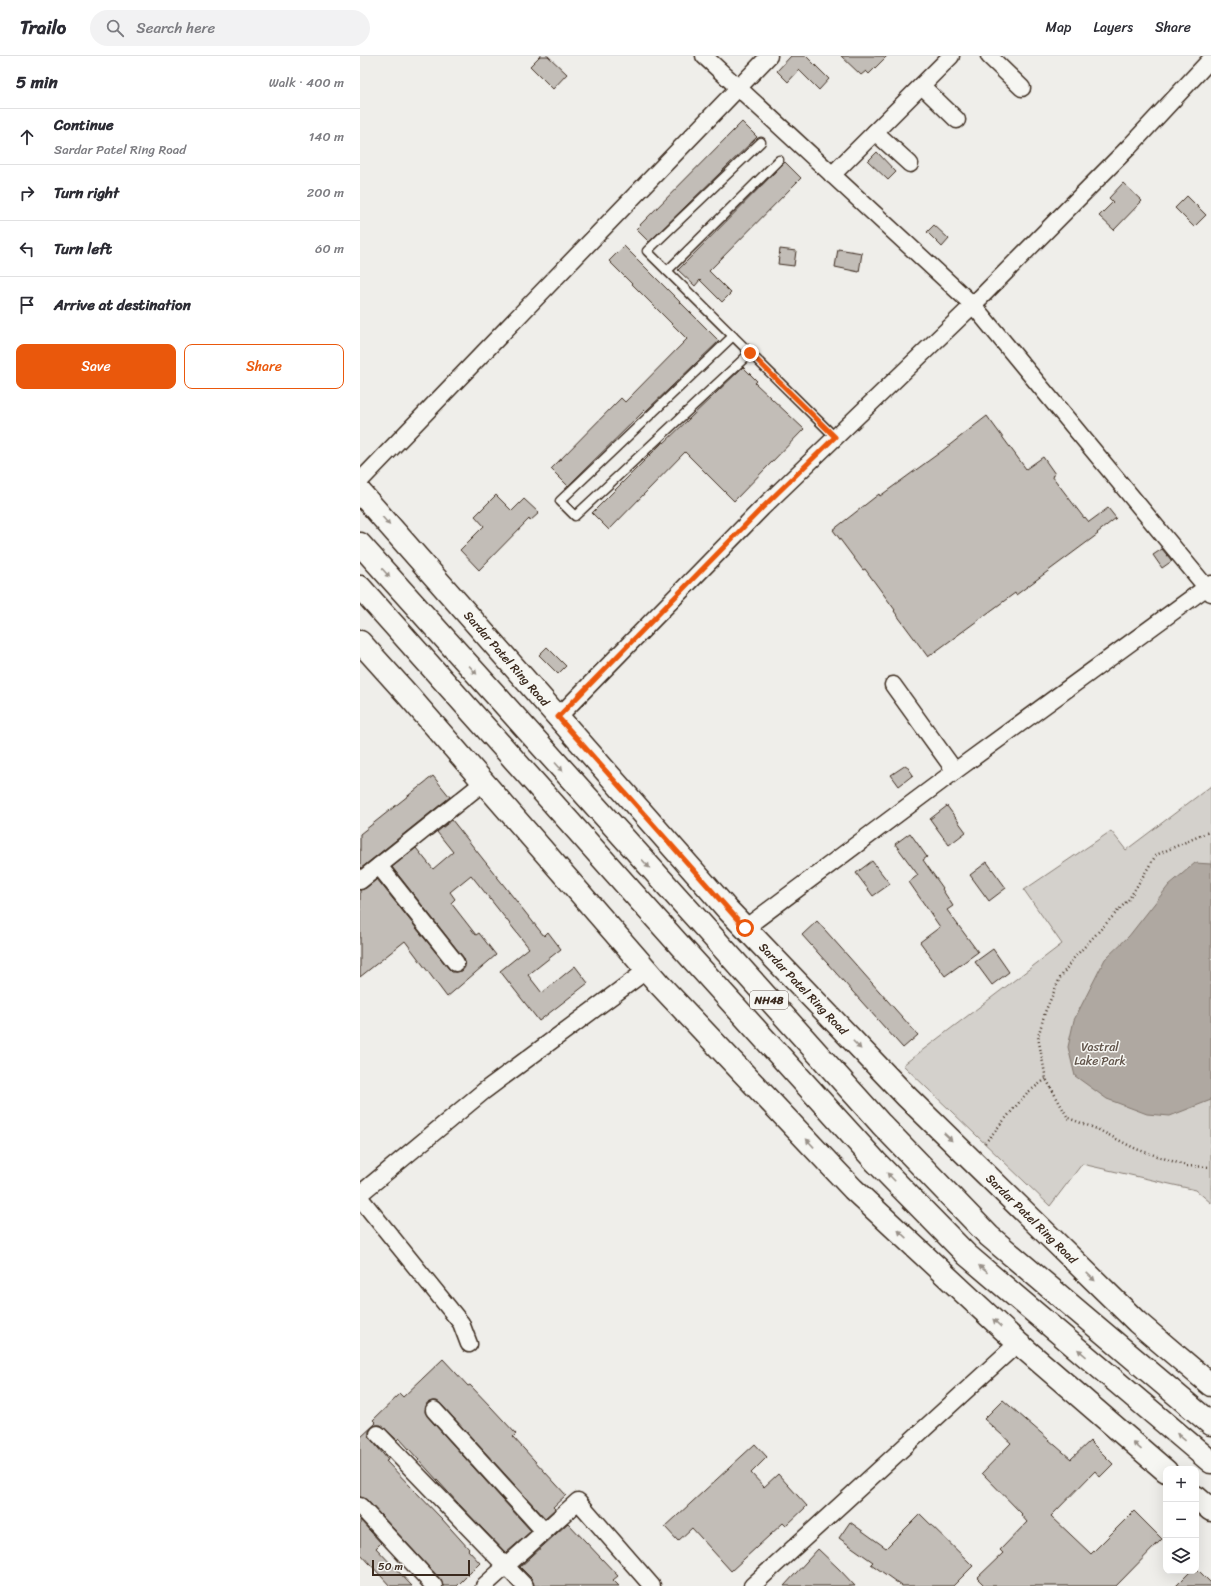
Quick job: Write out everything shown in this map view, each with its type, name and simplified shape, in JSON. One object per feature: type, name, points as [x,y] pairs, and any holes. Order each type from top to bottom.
[{"type":"main road","name":"Sardar Patel Ring Road","points":[[360,492],[745,928],[918,1108],[1138,1322],[1211,1386]]},
{"type":"main road","name":"NH48","points":[[360,544],[880,1124],[989,1236],[1211,1424]]},
{"type":"main road","name":"NH48","points":[[360,587],[664,928],[876,1162],[967,1255],[1211,1462]]},
{"type":"main road","points":[[360,642],[647,970],[853,1189],[1018,1343],[1163,1468]]},
{"type":"main road","points":[[1199,1500],[1211,1510]]},
{"type":"street","points":[[704,56],[973,305],[1210,588],[955,771],[745,928]]},
{"type":"street","points":[[360,481],[769,56]]},
{"type":"street","points":[[832,175],[951,56]]},
{"type":"street","points":[[989,56],[1022,88]]},
{"type":"street","points":[[558,717],[762,508],[973,305],[1130,146],[1211,59]]},
{"type":"street","points":[[922,86],[957,120]]},
{"type":"street","points":[[876,132],[910,164]]},
{"type":"street","points":[[893,685],[955,771]]},
{"type":"street","points":[[360,881],[484,782]]},
{"type":"street","points":[[380,866],[456,963]]},
{"type":"street","points":[[360,1194],[484,1091],[647,970]]},
{"type":"street","points":[[360,1198],[461,1323],[469,1344]]},
{"type":"street","points":[[752,1586],[1018,1343]]},
{"type":"street","points":[[434,1410],[544,1531]]},
{"type":"street","points":[[378,1434],[525,1586]]},
{"type":"street","points":[[484,1586],[578,1501],[652,1586]]},
{"type":"street","points":[[360,1506],[434,1586]]},
{"type":"lane","points":[[761,142],[648,251],[835,437]]},
{"type":"lane","points":[[668,271],[779,160]]},
{"type":"lane","points":[[733,336],[560,501],[575,516],[750,353]]},
{"type":"path","points":[[1211,831],[1156,855],[1129,899],[1073,959],[1060,978],[1045,1012],[1038,1037],[1046,1079],[1068,1118],[1097,1129],[1136,1149],[1187,1166],[1211,1167]]},
{"type":"path","points":[[985,1143],[1027,1093],[1046,1079]]},
{"type":"green space","name":"Vastral Lake Park","points":[[1211,786],[1211,1203],[1196,1190],[1082,1164],[1050,1206],[903,1065],[1062,944],[1024,890],[1111,831],[1126,850]]},
{"type":"shaded area","points":[[1195,863],[1211,864],[1211,1100],[1170,1116],[1147,1114],[1107,1099],[1075,1076],[1068,1047],[1074,1020],[1105,959],[1129,936],[1169,885]]},
{"type":"building","points":[[540,56],[548,56],[567,74],[553,89],[530,66]]},
{"type":"building","points":[[791,56],[806,56],[829,79],[819,90],[799,70],[788,82],[777,71]]},
{"type":"building","points":[[841,56],[887,56],[869,74],[866,71],[861,75]]},
{"type":"building","points":[[742,122],[757,137],[649,242],[636,229]]},
{"type":"building","points":[[877,152],[896,172],[888,180],[868,161]]},
{"type":"building","points":[[785,162],[801,178],[709,271],[731,293],[722,302],[700,280],[695,286],[678,270]]},
{"type":"building","points":[[1123,183],[1142,201],[1114,230],[1099,216],[1113,202],[1109,198]]},
{"type":"building","points":[[1187,196],[1206,215],[1194,227],[1175,208]]},
{"type":"building","points":[[934,225],[949,239],[942,247],[927,232]]},
{"type":"building","points":[[624,246],[719,341],[646,411],[645,410],[568,486],[551,469],[621,398],[625,402],[687,339],[609,261]]},
{"type":"building","points":[[780,249],[796,251],[794,266],[778,264]]},
{"type":"building","points":[[838,249],[862,253],[859,272],[835,267]]},
{"type":"building","points":[[743,367],[757,381],[755,383],[804,429],[734,501],[685,452],[609,530],[592,513],[663,441],[664,443]]},
{"type":"building","points":[[987,416],[1026,469],[1043,457],[1055,474],[1052,476],[1084,518],[1085,517],[1089,522],[1108,508],[1116,518],[1097,533],[1098,534],[1016,595],[1015,593],[928,657],[865,569],[863,570],[833,530],[879,494],[880,496]]},
{"type":"building","points":[[496,495],[512,511],[524,499],[539,513],[530,521],[529,519],[479,570],[460,550],[484,526],[475,516]]},
{"type":"building","points":[[1162,549],[1172,561],[1162,568],[1153,555]]},
{"type":"building","points":[[547,647],[566,666],[558,674],[539,655]]},
{"type":"building","points":[[906,765],[913,775],[899,786],[891,775]]},
{"type":"building","points":[[433,776],[450,797],[360,869],[360,834]]},
{"type":"building","points":[[947,806],[966,832],[949,845],[930,819]]},
{"type":"building","points":[[452,820],[544,936],[548,932],[561,949],[528,975],[542,993],[575,966],[588,983],[539,1021],[500,971],[529,948],[471,875],[450,892],[455,899],[451,903],[476,935],[479,933],[496,955],[447,997],[405,941],[360,977],[360,890],[366,888],[377,879],[452,972],[462,971],[465,967],[463,957],[392,867],[416,848],[433,869],[453,852],[437,832]]},
{"type":"building","points":[[910,833],[927,857],[923,860],[943,888],[942,889],[953,906],[947,910],[978,952],[945,976],[920,942],[940,927],[909,882],[918,875],[895,844]]},
{"type":"building","points":[[872,861],[890,884],[873,896],[856,873]]},
{"type":"building","points":[[987,862],[1006,888],[989,901],[970,875]]},
{"type":"building","points":[[817,921],[918,1035],[903,1048],[802,935]]},
{"type":"building","points":[[993,949],[1009,972],[992,985],[975,962]]},
{"type":"building","points":[[443,1359],[468,1386],[470,1385],[516,1434],[513,1437],[566,1495],[553,1507],[555,1509],[545,1518],[441,1404],[437,1401],[427,1403],[425,1412],[427,1416],[531,1531],[506,1553],[399,1438],[397,1440],[381,1425],[372,1427],[369,1431],[369,1437],[388,1460],[386,1461],[442,1519],[480,1563],[457,1586],[443,1586],[441,1580],[367,1500],[360,1497],[360,1438],[376,1423],[373,1420],[400,1394],[403,1397]]},
{"type":"building","points":[[1003,1400],[1071,1459],[1090,1441],[1113,1464],[1100,1477],[1095,1471],[1051,1516],[1091,1554],[1134,1511],[1162,1539],[1116,1586],[985,1586],[977,1578],[1003,1553],[1000,1550],[1027,1522],[1021,1515],[1022,1514],[982,1473],[1011,1443],[984,1419]]},
{"type":"building","points":[[755,1444],[767,1457],[751,1473],[764,1487],[778,1474],[807,1506],[786,1526],[783,1523],[731,1571],[692,1528],[678,1541],[665,1527]]},
{"type":"building","points":[[920,1514],[973,1566],[953,1586],[902,1586],[871,1564],[873,1562],[839,1538],[850,1522],[886,1548]]},
{"type":"building","points":[[360,1520],[381,1543],[376,1548],[412,1586],[390,1586],[360,1553]]},
{"type":"building","points":[[568,1523],[618,1576],[613,1580],[619,1586],[534,1586],[532,1579],[520,1567]]},
{"type":"building","points":[[818,1549],[839,1569],[855,1586],[784,1586]]},
{"type":"building","points":[[1199,1571],[1211,1583],[1211,1586],[1176,1586],[1188,1574],[1199,1574]]},
{"type":"route","points":[[745,928],[726,909],[558,717],[762,508],[835,437],[750,353]]}]
